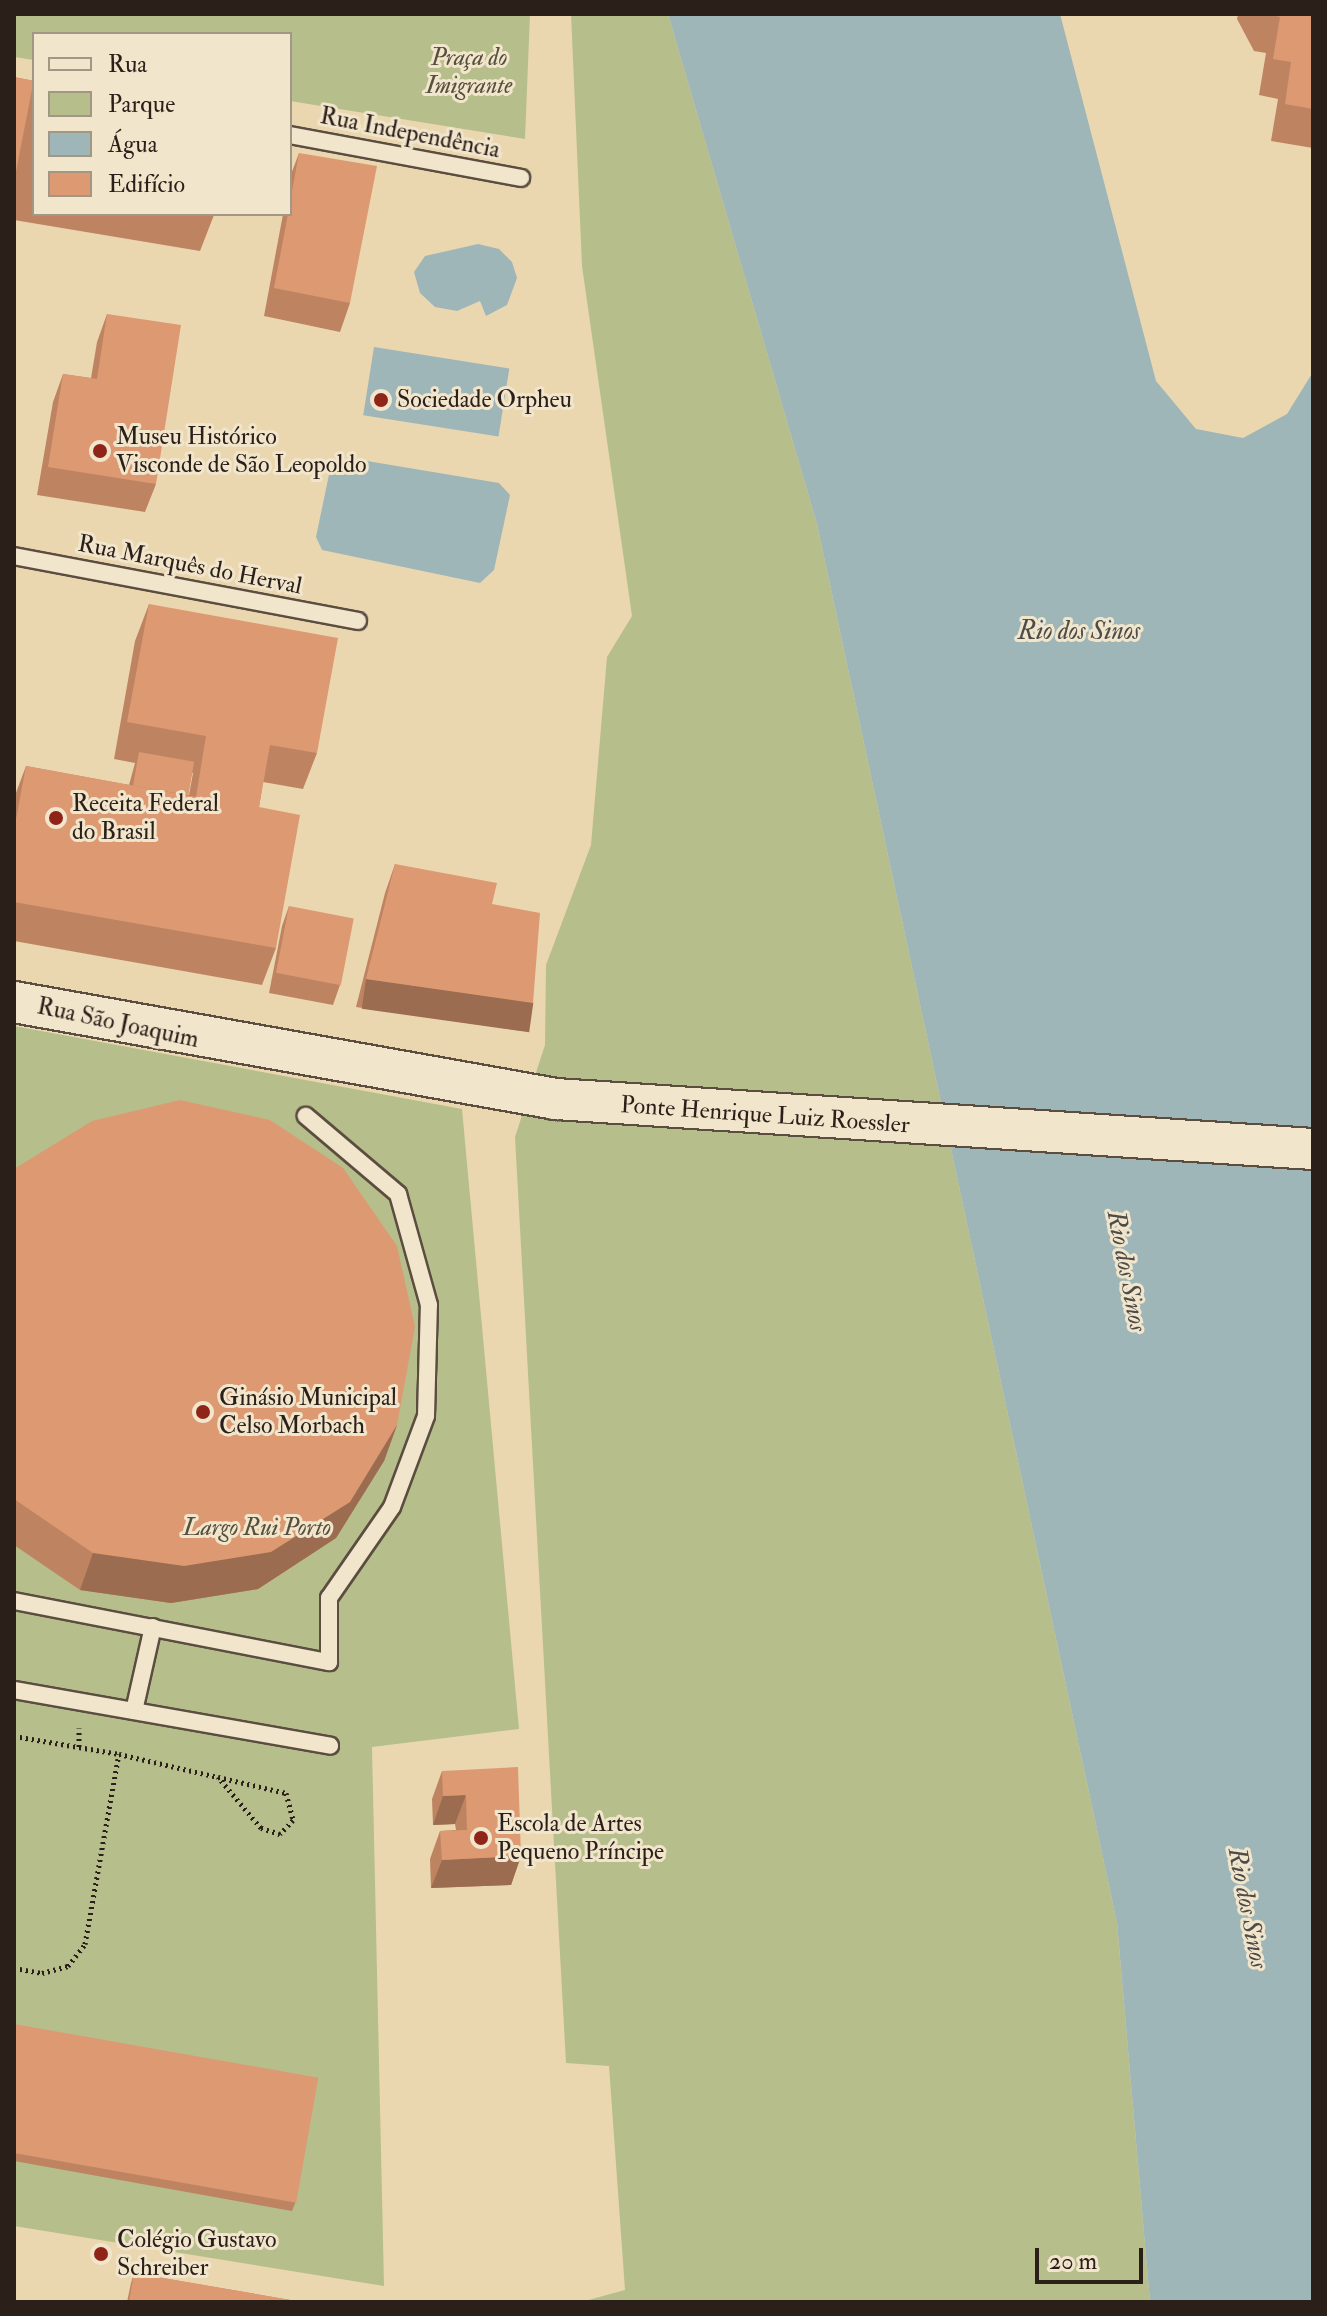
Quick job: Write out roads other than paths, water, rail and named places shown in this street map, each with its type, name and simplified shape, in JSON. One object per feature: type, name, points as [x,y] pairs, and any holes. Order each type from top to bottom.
[{"type":"street","name":"Rua São Joaquim","points":[[14,1002],[221,1045]]},
{"type":"street","name":"Ponte Henrique Luiz Roessler","points":[[221,1045],[556,1099],[1313,1149]]},
{"type":"lane","name":"Rua Independência","points":[[292,135],[521,178]]},
{"type":"lane","name":"Rua Marquês do Herval","points":[[14,556],[358,621]]},
{"type":"lane","points":[[14,1601],[329,1662],[329,1598],[392,1507],[426,1416],[429,1305],[398,1194],[306,1116]]},
{"type":"lane","points":[[134,1711],[153,1627]]},
{"type":"lane","points":[[14,1690],[330,1746]]},
{"type":"water","name":"Rio dos Sinos","points":[[668,14],[1060,14],[1156,381],[1196,429],[1243,438],[1287,414],[1313,372],[1313,2302],[1150,2302],[1117,1923],[817,524]]},
{"type":"water","points":[[478,244],[499,249],[512,262],[517,278],[507,305],[486,316],[480,301],[457,311],[435,307],[420,293],[414,272],[425,256]]},
{"type":"water","points":[[374,347],[509,368],[499,437],[363,415]]},
{"type":"water","points":[[349,458],[499,483],[510,495],[494,570],[480,583],[322,550],[316,537],[331,465]]},
{"type":"place","name":"Sociedade Orpheu","points":[[381,400]]},
{"type":"place","name":"Museu Histórico Visconde de São Leopoldo","points":[[100,451]]},
{"type":"place","name":"Receita Federal do Brasil","points":[[56,818]]},
{"type":"place","name":"Ginásio Municipal Celso Morbach","points":[[203,1412]]},
{"type":"place","name":"Escola de Artes Pequeno Príncipe","points":[[481,1838]]},
{"type":"place","name":"Colégio Gustavo Schreiber","points":[[101,2254]]},
{"type":"park label","name":"Praça do Imigrante","points":[[469,72]]},
{"type":"park label","name":"Largo Rui Porto","points":[[257,1528]]}]
